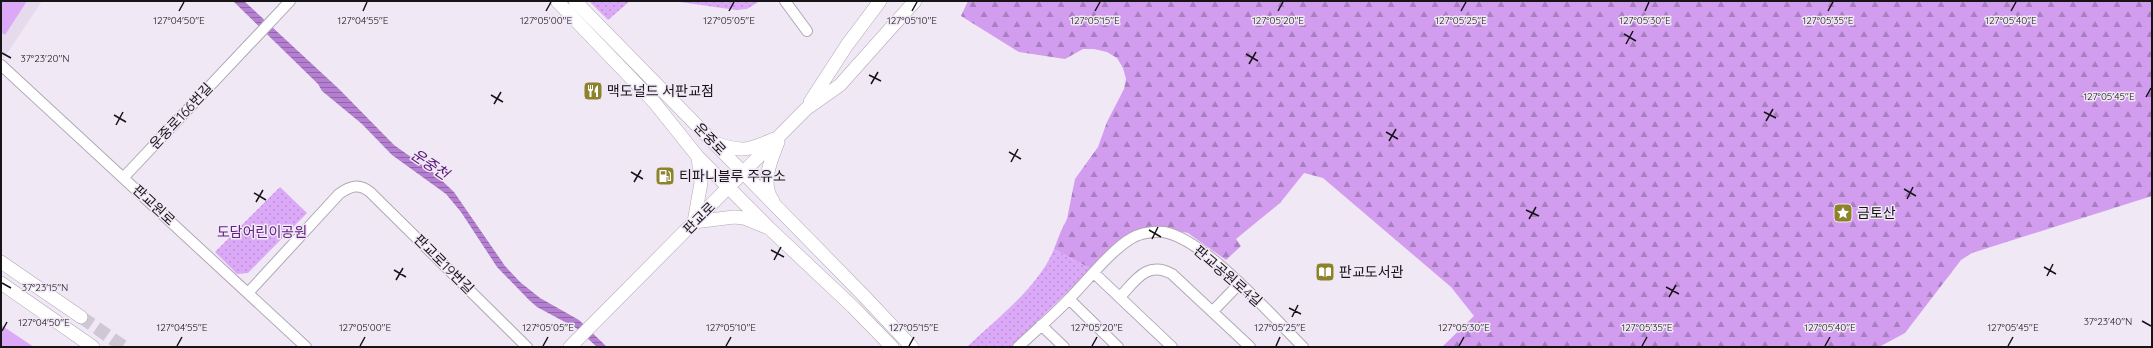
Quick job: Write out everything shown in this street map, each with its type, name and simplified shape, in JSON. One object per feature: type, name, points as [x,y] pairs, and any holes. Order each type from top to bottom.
[{"type":"main road","name":"운중로","points":[[557,1],[654,102],[698,157],[769,228],[854,307],[892,347]]},
{"type":"main road","name":"운중로","points":[[575,1],[912,347]]},
{"type":"main road","name":"판교로","points":[[806,109],[847,45],[880,1]]},
{"type":"main road","name":"판교로","points":[[570,347],[806,109],[840,85],[916,1]]},
{"type":"main road","points":[[713,143],[735,150],[750,150],[780,136]]},
{"type":"main road","points":[[780,136],[770,163],[767,180],[770,198],[781,212]]},
{"type":"main road","points":[[698,157],[701,182],[694,222],[734,217],[744,218],[769,228]]},
{"type":"main road","points":[[1,262],[81,317]]},
{"type":"main road","points":[[1,284],[93,347]]},
{"type":"street","name":"운중로166번길","points":[[124,177],[290,1]]},
{"type":"street","points":[[785,1],[807,31]]},
{"type":"street","name":"판교원로","points":[[1,65],[124,177],[306,347]]},
{"type":"street","name":"판교로19번길","points":[[248,293],[339,194],[352,186],[364,187],[527,347]]},
{"type":"street","name":"판교공원로4길","points":[[1018,347],[1069,299],[1120,247],[1133,237],[1147,233],[1164,232],[1182,239],[1201,251],[1240,283],[1303,347]]},
{"type":"street","points":[[1120,297],[1140,276],[1153,269],[1159,268],[1172,274],[1214,311],[1250,347]]},
{"type":"street","points":[[1094,273],[1172,347]]},
{"type":"street","points":[[1214,311],[1240,283]]},
{"type":"street","points":[[1069,299],[1118,347]]},
{"type":"street","points":[[1041,325],[1064,347]]},
{"type":"shaded area","points":[[1,1],[42,1],[4,58],[1,55]]},
{"type":"shaded area","points":[[233,1],[244,1],[339,89],[394,145],[435,174],[454,192],[505,266],[520,282],[540,298],[579,320],[607,347],[597,347],[576,328],[537,307],[529,300],[497,267],[461,212],[446,194],[392,155],[362,124],[322,91],[318,84]]},
{"type":"green space","points":[[1,1],[27,1],[5,35],[1,32]]},
{"type":"green space","points":[[589,1],[630,1],[608,20]]},
{"type":"green space","points":[[673,1],[760,1],[747,9],[736,10]]},
{"type":"green space","points":[[968,1],[2152,1],[2152,196],[1972,253],[1961,260],[1905,333],[1879,347],[1442,347],[1474,316],[1451,287],[1323,178],[1304,173],[1280,203],[1236,239],[1241,246],[1226,260],[1188,233],[1164,228],[1132,233],[1124,237],[1091,269],[1054,249],[1067,219],[1075,179],[1098,147],[1107,122],[1124,89],[1126,79],[1123,68],[1117,58],[1107,52],[1094,49],[1083,49],[1065,59],[1019,52],[961,16]]},
{"type":"green space","name":"도담어린이공원","points":[[280,187],[307,213],[248,273],[237,274],[215,252]]},
{"type":"green space","points":[[1054,249],[1091,269],[1011,347],[967,347],[1028,289],[1047,263]]},
{"type":"green space","points":[[1,325],[34,347],[1,347]]},
{"type":"tunnel","points":[[81,317],[124,347]]},
{"type":"place","name":"맥도널드 서판교점","points":[[593,91]]},
{"type":"place","name":"티파니블루 주유소","points":[[665,176]]},
{"type":"place","name":"금토산","points":[[1843,213]]},
{"type":"place","name":"판교도서관","points":[[1325,272]]},
{"type":"water label","name":"운중천","points":[[430,164]]}]
